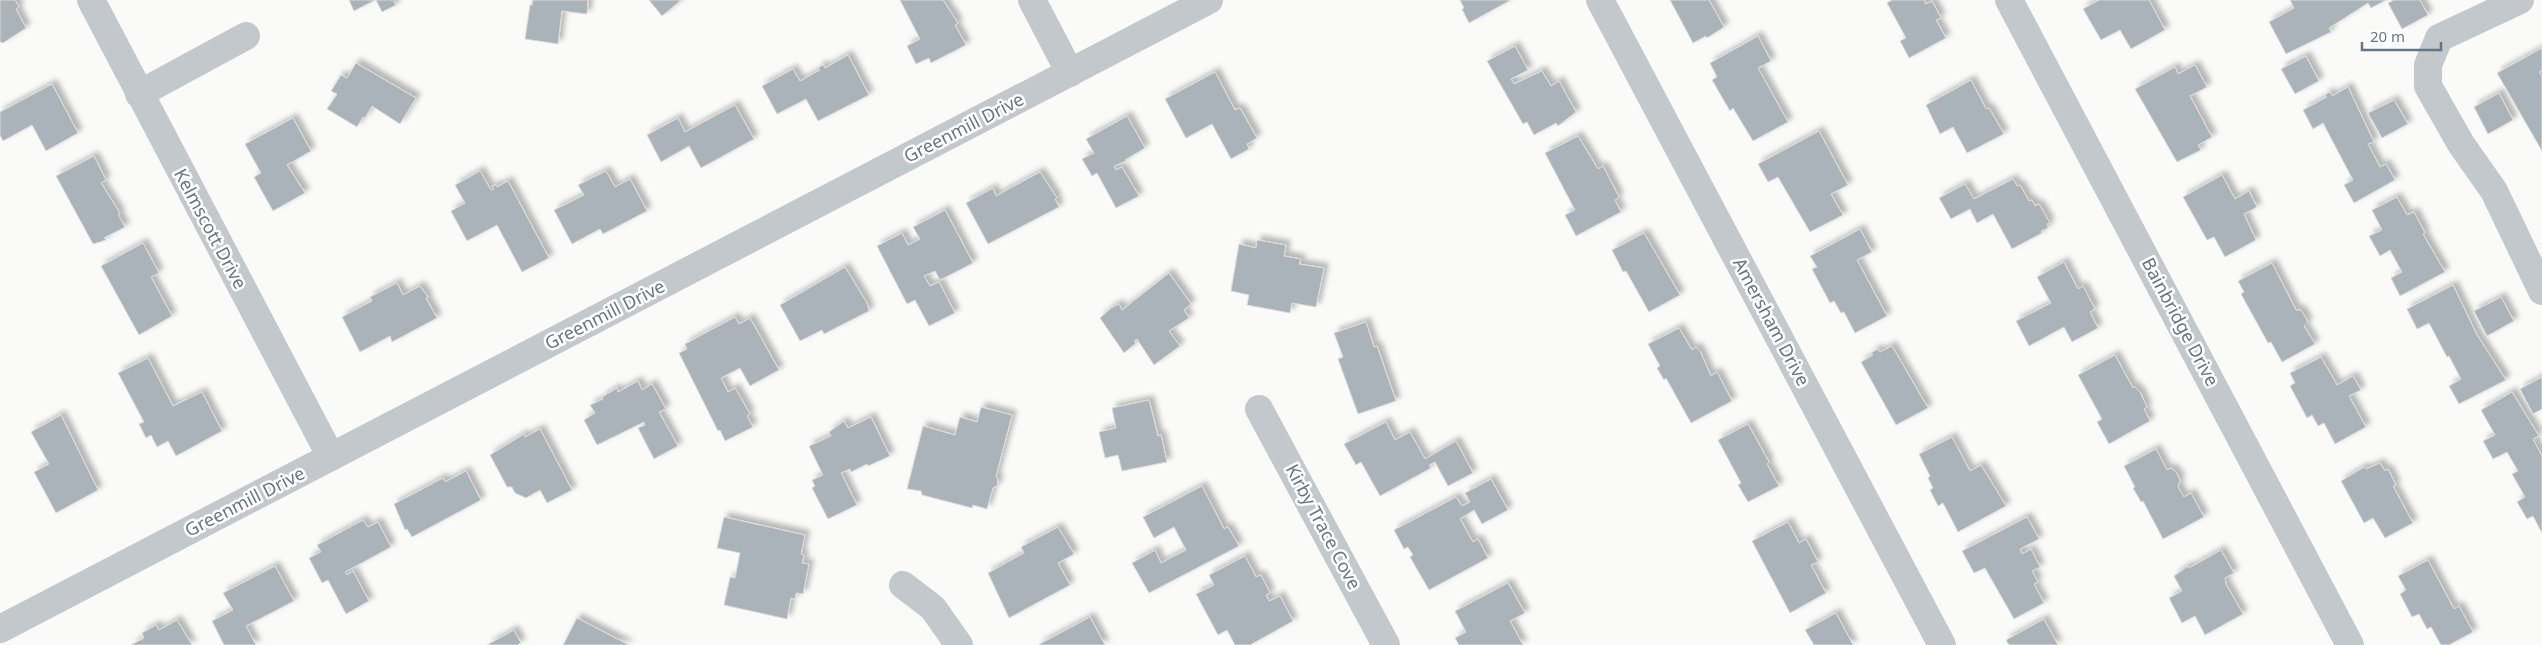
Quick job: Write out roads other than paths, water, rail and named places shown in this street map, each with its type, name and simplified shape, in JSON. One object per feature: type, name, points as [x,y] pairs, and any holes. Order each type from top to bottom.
[{"type":"street","name":"Kelmscott Drive","points":[[91,0],[331,458]]},
{"type":"street","points":[[1032,0],[1070,73]]},
{"type":"street","name":"Greenmill Drive","points":[[0,629],[1209,0]]},
{"type":"street","name":"Amersham Drive","points":[[1600,0],[1942,645]]},
{"type":"street","name":"Bainbridge Drive","points":[[2009,0],[2350,645]]},
{"type":"street","points":[[2520,0],[2439,38],[2428,65],[2428,86],[2461,144],[2494,191],[2542,291]]},
{"type":"street","points":[[139,94],[246,36]]},
{"type":"street","name":"Kirby Trace Cove","points":[[1259,409],[1386,645]]},
{"type":"street","points":[[903,585],[932,608],[959,645]]}]
